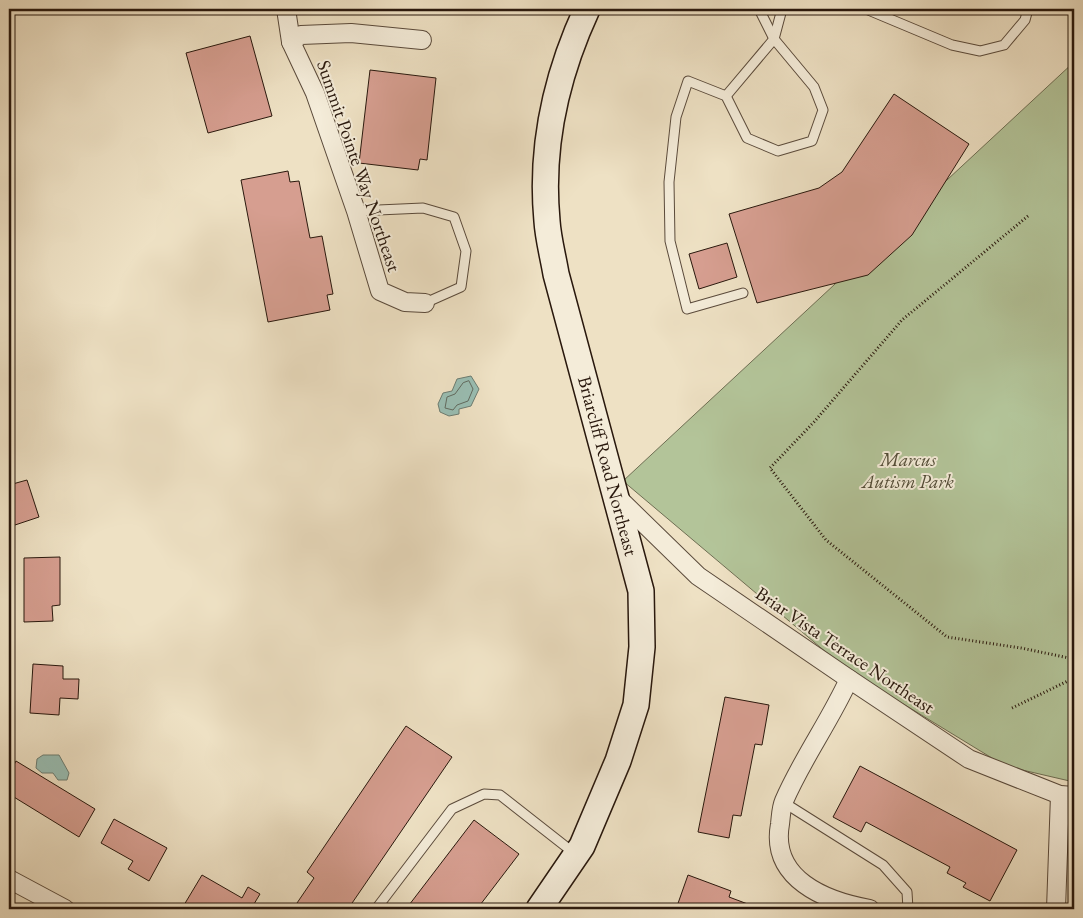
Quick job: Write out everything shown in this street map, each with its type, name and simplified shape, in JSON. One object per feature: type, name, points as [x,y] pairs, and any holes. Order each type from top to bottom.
[{"type":"main road","name":"Briarcliff Road Northeast","points":[[539,909],[582,846],[618,761],[637,695],[642,648],[641,591],[618,498],[556,274],[546,222],[545,159],[556,94],[567,54],[586,9]]},
{"type":"street","name":"Summit Pointe Way Northeast","points":[[286,9],[291,42],[315,93],[356,211],[380,292],[405,302],[426,302]]},
{"type":"street","points":[[291,42],[301,35],[351,33],[422,40]]},
{"type":"street","name":"Briar Vista Terrace Northeast","points":[[618,498],[698,576],[969,759],[1067,796]]},
{"type":"street","points":[[849,679],[783,802],[777,836],[782,860],[804,885],[847,905],[870,909]]},
{"type":"street","points":[[1056,909],[1067,796]]},
{"type":"street","points":[[9,879],[65,909]]},
{"type":"lane","points":[[743,293],[687,309],[670,241],[669,182],[676,117],[688,81],[726,96],[747,138],[778,151],[812,141],[823,110],[814,87],[774,39],[759,9]]},
{"type":"lane","points":[[726,96],[774,39],[782,9]]},
{"type":"lane","points":[[866,9],[952,45],[980,51],[1004,45],[1025,20],[1028,9]]},
{"type":"lane","points":[[356,211],[423,208],[454,217],[466,251],[461,287],[426,302]]},
{"type":"lane","points":[[376,909],[452,809],[484,794],[500,795],[576,854]]},
{"type":"lane","points":[[783,802],[883,866],[908,892],[908,909]]},
{"type":"path","points":[[1028,216],[902,320],[814,422],[770,468],[826,540],[947,637],[1021,648],[1074,659]]},
{"type":"path","points":[[1012,708],[1074,678]]},
{"type":"green space","name":"Marcus Autism Park","points":[[1074,62],[1074,782],[1005,766],[846,669],[623,481]]},
{"type":"water","points":[[471,376],[479,389],[471,406],[459,409],[459,414],[449,416],[440,412],[438,404],[443,393],[452,391],[457,379]]},
{"type":"water","points":[[43,755],[59,755],[69,773],[67,780],[58,780],[53,773],[42,773],[36,768],[37,759]]},
{"type":"building","points":[[183,9],[217,9],[216,14]]},
{"type":"building","points":[[250,36],[272,116],[208,133],[186,53]]},
{"type":"building","points":[[370,70],[436,78],[427,160],[420,159],[418,170],[359,163]]},
{"type":"building","points":[[894,94],[969,144],[912,235],[868,275],[757,303],[729,214],[819,188],[842,172]]},
{"type":"building","points":[[288,171],[290,182],[299,181],[310,238],[322,236],[333,294],[327,295],[330,310],[268,322],[241,180]]},
{"type":"building","points":[[727,243],[737,277],[699,289],[689,254]]},
{"type":"building","points":[[27,480],[39,517],[9,527],[9,485]]},
{"type":"building","points":[[60,557],[60,605],[52,606],[53,621],[24,622],[24,558]]},
{"type":"building","points":[[33,664],[63,666],[63,679],[79,679],[78,699],[60,698],[59,715],[30,713]]},
{"type":"building","points":[[725,697],[769,705],[762,745],[755,744],[741,816],[733,815],[729,838],[698,832]]},
{"type":"building","points":[[406,726],[452,757],[348,909],[306,909],[297,903],[314,878],[307,872]]},
{"type":"building","points":[[16,761],[95,809],[79,837],[9,794],[9,774]]},
{"type":"building","points":[[860,766],[1017,850],[990,901],[963,887],[966,883],[947,873],[950,867],[866,822],[861,832],[833,817]]},
{"type":"building","points":[[114,819],[167,848],[149,881],[128,869],[133,861],[101,843]]},
{"type":"building","points":[[474,820],[519,854],[477,909],[406,909]]},
{"type":"building","points":[[202,875],[242,898],[248,887],[260,894],[251,909],[192,909],[184,905]]},
{"type":"building","points":[[688,875],[731,891],[729,897],[761,909],[676,909]]}]
